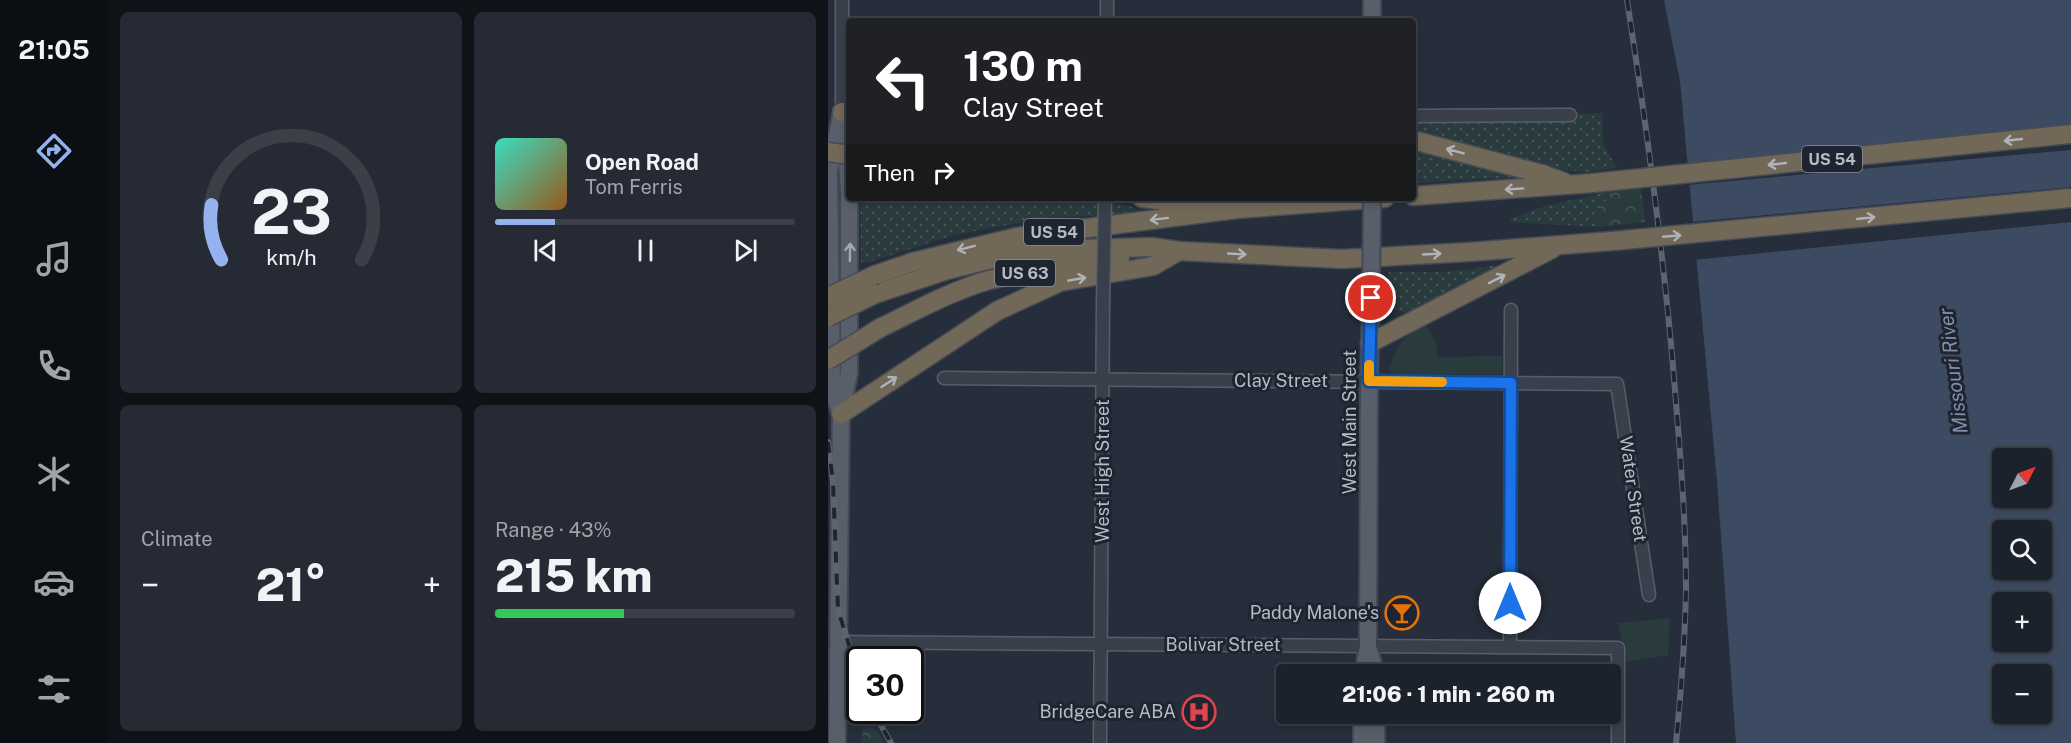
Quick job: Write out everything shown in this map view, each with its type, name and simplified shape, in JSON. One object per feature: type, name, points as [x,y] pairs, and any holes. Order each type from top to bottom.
[{"type":"highway","name":"US 54","points":[[1416,196],[1593,183],[2071,135]]},
{"type":"highway","points":[[1416,141],[1572,184]]},
{"type":"highway","points":[[828,152],[846,155]]},
{"type":"highway","name":"US 54","points":[[828,317],[875,294],[946,270],[996,258],[1046,250],[1152,247],[1179,251],[1342,259],[1613,241],[2071,198]]},
{"type":"highway","points":[[1168,201],[1237,209]]},
{"type":"highway","name":"US 54","points":[[828,297],[875,275],[913,261],[1017,237],[1237,209],[1345,201]]},
{"type":"highway","points":[[1370,343],[1560,245]]},
{"type":"highway","points":[[841,414],[997,311],[1060,282],[1152,266],[1179,251]]},
{"type":"highway","name":"US 63","points":[[828,360],[880,328],[932,303],[987,281],[1048,267],[1179,251]]},
{"type":"main road","points":[[1372,0],[1372,18]]},
{"type":"main road","points":[[840,111],[846,131]]},
{"type":"main road","points":[[840,111],[829,170],[832,387],[841,414]]},
{"type":"main road","points":[[837,743],[833,642],[841,414],[849,373],[849,201]]},
{"type":"main road","name":"West Main Street","points":[[1365,664],[1368,646],[1372,201]]},
{"type":"main road","name":"West Main Street","points":[[1368,646],[1373,664]]},
{"type":"main road","points":[[1362,724],[1362,743]]},
{"type":"main road","points":[[1376,724],[1376,743]]},
{"type":"street","points":[[840,111],[842,0]]},
{"type":"street","points":[[1107,0],[1107,18]]},
{"type":"street","points":[[1416,116],[1570,115]]},
{"type":"street","name":"West High Street","points":[[1100,743],[1105,201]]},
{"type":"street","points":[[1510,647],[1511,310]]},
{"type":"street","name":"Clay Street","points":[[944,378],[1617,384]]},
{"type":"street","name":"Water Street","points":[[1617,384],[1649,595]]},
{"type":"street","name":"Bolivar Street","points":[[833,642],[1618,648],[1618,743]]},
{"type":"green space","points":[[1602,113],[1603,144],[1617,168],[1585,172],[1555,169],[1488,154],[1471,145],[1416,130],[1416,120]]},
{"type":"green space","points":[[1416,146],[1533,176],[1416,183]]},
{"type":"green space","points":[[1641,188],[1645,222],[1598,227],[1595,212],[1616,190]]},
{"type":"green space","points":[[1616,190],[1595,212],[1598,227],[1509,222],[1511,219],[1545,206]]},
{"type":"green space","points":[[860,201],[1098,201],[1130,206],[1136,210],[1126,214],[1068,217],[1012,224],[954,235],[861,263]]},
{"type":"green space","points":[[1506,264],[1418,310],[1402,312],[1387,305],[1389,272],[1446,272]]},
{"type":"green space","points":[[1423,321],[1437,344],[1437,357],[1502,356],[1502,374],[1394,374],[1389,369],[1397,348]]},
{"type":"green space","points":[[1670,618],[1668,655],[1627,662],[1618,623]]},
{"type":"green space","points":[[869,726],[877,730],[884,743],[862,743],[862,729]]},
{"type":"water","name":"Missouri River","points":[[1664,0],[2071,0],[2071,743],[1736,743],[1717,481],[1680,81]]},
{"type":"pier","points":[[2071,129],[2071,150],[1687,185],[1685,165]]},
{"type":"pier","points":[[2071,187],[2071,222],[1694,260],[1690,222]]},
{"type":"railway","points":[[1627,0],[1659,228],[1682,477],[1686,589],[1676,743]]},
{"type":"railway","points":[[828,442],[833,482],[838,610],[849,646]]},
{"type":"railway","points":[[880,724],[891,743]]},
{"type":"slow traffic","points":[[1369,365],[1369,381],[1442,382]]},
{"type":"place","name":"Paddy Malone's","points":[[1402,613]]},
{"type":"place","name":"BridgeCare ABA","points":[[1199,712]]},
{"type":"route","points":[[1371,298],[1369,381],[1511,383],[1510,603]]}]
